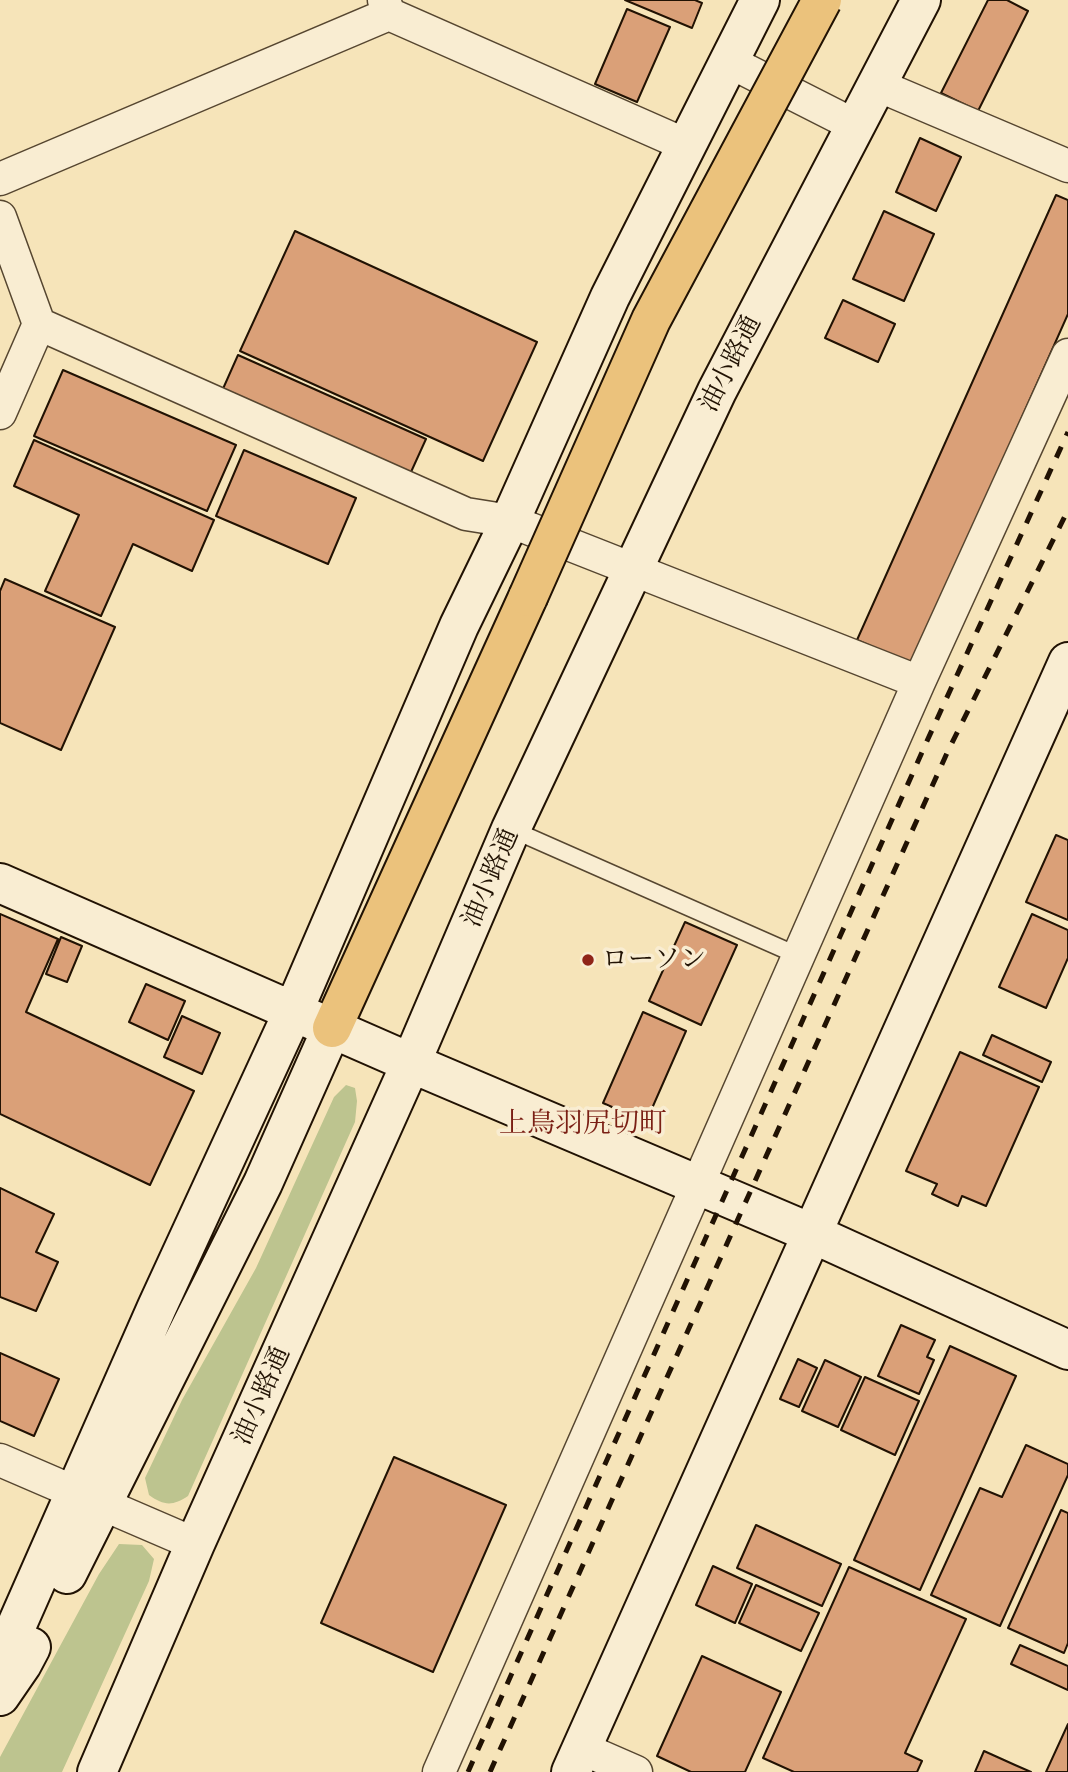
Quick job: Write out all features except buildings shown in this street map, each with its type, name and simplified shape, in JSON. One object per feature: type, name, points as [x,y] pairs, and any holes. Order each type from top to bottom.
[{"type":"highway","points":[[332,1028],[528,597],[650,320],[821,0]]},
{"type":"street","points":[[0,1696],[22,1664],[89,1498],[157,1307],[293,1012],[459,626],[510,521],[610,297],[760,0]]},
{"type":"street","name":"油小路通","points":[[97,1772],[195,1544],[411,1063],[511,829],[717,391],[920,0]]},
{"type":"street","points":[[0,179],[387,7],[686,145]]},
{"type":"street","points":[[728,61],[854,125]]},
{"type":"street","points":[[875,84],[1068,166]]},
{"type":"street","points":[[0,217],[39,324],[0,413]]},
{"type":"street","points":[[39,324],[466,514],[510,521],[919,682]]},
{"type":"street","points":[[439,1772],[919,682],[1068,355]]},
{"type":"street","points":[[636,1772],[576,1760],[811,1233],[1057,713],[1068,662]]},
{"type":"street","points":[[0,883],[411,1063],[811,1233],[1068,1350]]},
{"type":"street","points":[[0,1663],[264,1183],[332,1028]]},
{"type":"street","points":[[0,1460],[195,1544]]},
{"type":"lane","points":[[511,829],[799,956]]},
{"type":"green space","points":[[346,1085],[355,1088],[355,1122],[188,1496],[173,1503],[159,1501],[149,1495],[145,1478],[182,1400],[256,1268],[334,1097]]},
{"type":"green space","points":[[119,1544],[142,1545],[154,1559],[149,1581],[62,1772],[0,1772],[0,1757],[99,1574]]},
{"type":"railway","points":[[468,1772],[927,741],[1068,432]]},
{"type":"railway","points":[[490,1772],[947,753],[1068,510]]},
{"type":"place","name":"ローソン","points":[[588,960]]},
{"type":"district","name":"上鳥羽尻切町","points":[[583,1124]]}]
